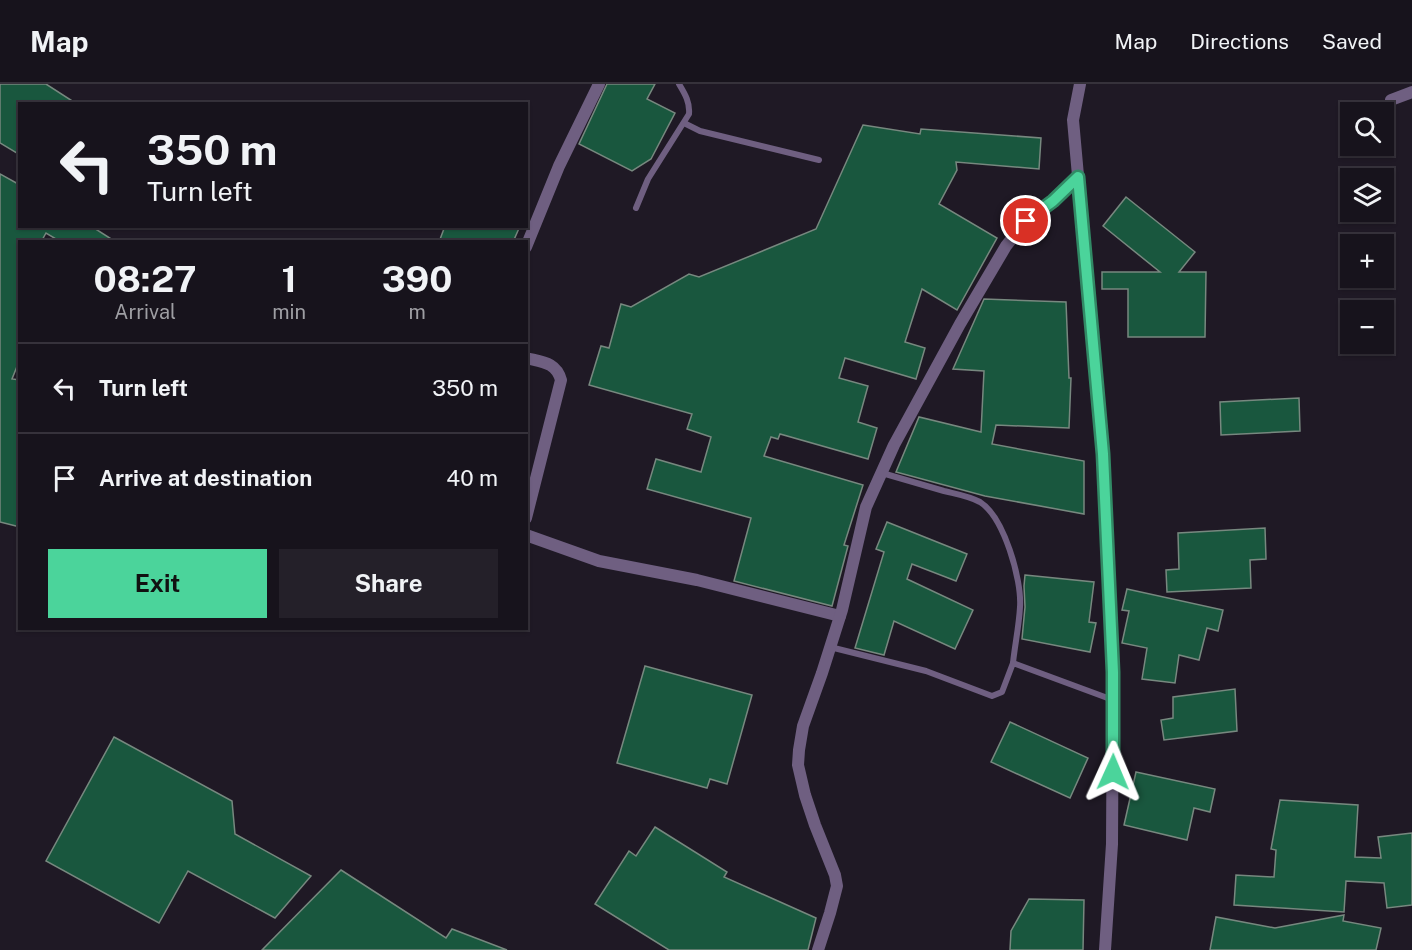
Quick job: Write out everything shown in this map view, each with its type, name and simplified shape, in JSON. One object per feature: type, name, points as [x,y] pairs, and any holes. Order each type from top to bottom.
[{"type":"street","points":[[528,242],[559,166],[599,84]]},
{"type":"street","points":[[1080,84],[1073,120],[1103,454],[1113,672],[1112,844],[1105,950]]},
{"type":"street","points":[[1391,100],[1412,92]]},
{"type":"street","points":[[818,950],[837,886],[805,795],[798,765],[799,750],[803,726],[840,616],[866,507],[894,446],[960,324],[1006,246],[1026,221],[1053,201],[1078,177]]},
{"type":"street","points":[[528,358],[551,364],[558,370],[561,380],[528,510]]},
{"type":"street","points":[[528,537],[599,561],[697,580],[840,616]]},
{"type":"lane","points":[[636,208],[648,178],[689,114],[687,96],[679,84]]},
{"type":"lane","points":[[684,123],[700,130],[819,160]]},
{"type":"lane","points":[[830,647],[926,671],[992,696],[1002,692],[1013,663],[1020,606],[1019,584],[1012,557],[992,513],[971,498],[882,473]]},
{"type":"lane","points":[[1013,663],[1113,701]]},
{"type":"building","points":[[0,84],[46,84],[74,102],[18,102],[18,154],[0,143]]},
{"type":"building","points":[[607,84],[655,84],[647,99],[675,113],[651,159],[632,171],[579,144]]},
{"type":"building","points":[[863,125],[920,134],[921,129],[1041,138],[1039,169],[956,162],[957,170],[939,204],[997,238],[957,310],[922,289],[905,342],[925,348],[916,379],[845,358],[839,378],[868,386],[858,422],[877,428],[868,459],[780,434],[778,439],[771,437],[764,456],[863,485],[844,545],[848,546],[832,606],[734,581],[751,518],[647,489],[656,459],[701,472],[711,437],[687,429],[692,414],[589,385],[601,346],[609,348],[621,304],[631,307],[689,274],[699,277],[816,229]]},
{"type":"building","points":[[0,174],[18,184],[18,228],[94,228],[113,240],[58,240],[46,233],[42,240],[18,240],[18,364],[12,379],[18,380],[18,526],[0,522]]},
{"type":"building","points":[[1126,197],[1195,252],[1179,272],[1206,272],[1205,337],[1128,337],[1128,289],[1102,289],[1102,272],[1160,272],[1103,226]]},
{"type":"building","points":[[444,228],[519,228],[514,240],[440,240]]},
{"type":"building","points":[[984,299],[1066,302],[1069,378],[1071,378],[1069,428],[996,425],[992,444],[1084,461],[1084,514],[985,496],[896,472],[919,417],[981,432],[984,371],[953,369]]},
{"type":"building","points":[[1299,398],[1300,431],[1221,435],[1220,402]]},
{"type":"building","points":[[887,522],[967,554],[956,581],[912,564],[907,579],[973,610],[955,649],[894,621],[884,655],[855,648],[884,552],[876,549]]},
{"type":"building","points":[[1265,528],[1266,559],[1250,560],[1251,588],[1167,592],[1166,570],[1179,569],[1178,533]]},
{"type":"building","points":[[1025,575],[1094,582],[1089,622],[1096,623],[1090,652],[1022,639]]},
{"type":"building","points":[[1127,589],[1223,610],[1218,631],[1207,628],[1199,660],[1179,655],[1175,683],[1142,679],[1147,648],[1122,643],[1129,611],[1122,610]]},
{"type":"building","points":[[645,666],[752,695],[727,784],[710,779],[707,788],[617,763]]},
{"type":"building","points":[[1235,689],[1237,731],[1164,740],[1161,720],[1173,718],[1173,697]]},
{"type":"building","points":[[1010,722],[1088,758],[1070,798],[991,762]]},
{"type":"building","points":[[114,737],[232,801],[235,834],[311,876],[275,918],[188,871],[159,923],[46,861]]},
{"type":"building","points":[[1136,772],[1215,789],[1210,812],[1194,808],[1187,840],[1124,825]]},
{"type":"building","points":[[1280,800],[1358,805],[1355,857],[1381,858],[1378,837],[1412,833],[1412,905],[1387,908],[1384,883],[1346,881],[1344,912],[1234,905],[1236,875],[1274,877],[1276,850],[1271,849]]},
{"type":"building","points":[[655,827],[727,872],[724,877],[816,918],[808,950],[669,950],[595,904],[629,851],[636,856]]},
{"type":"building","points":[[341,870],[446,938],[452,929],[507,950],[262,950]]},
{"type":"building","points":[[1029,899],[1084,900],[1083,950],[1010,950],[1011,931]]},
{"type":"building","points":[[1344,915],[1343,921],[1381,928],[1376,950],[1210,950],[1216,917],[1275,928]]},
{"type":"route","points":[[1026,221],[1053,201],[1078,177],[1103,454],[1113,672],[1113,772]]}]
